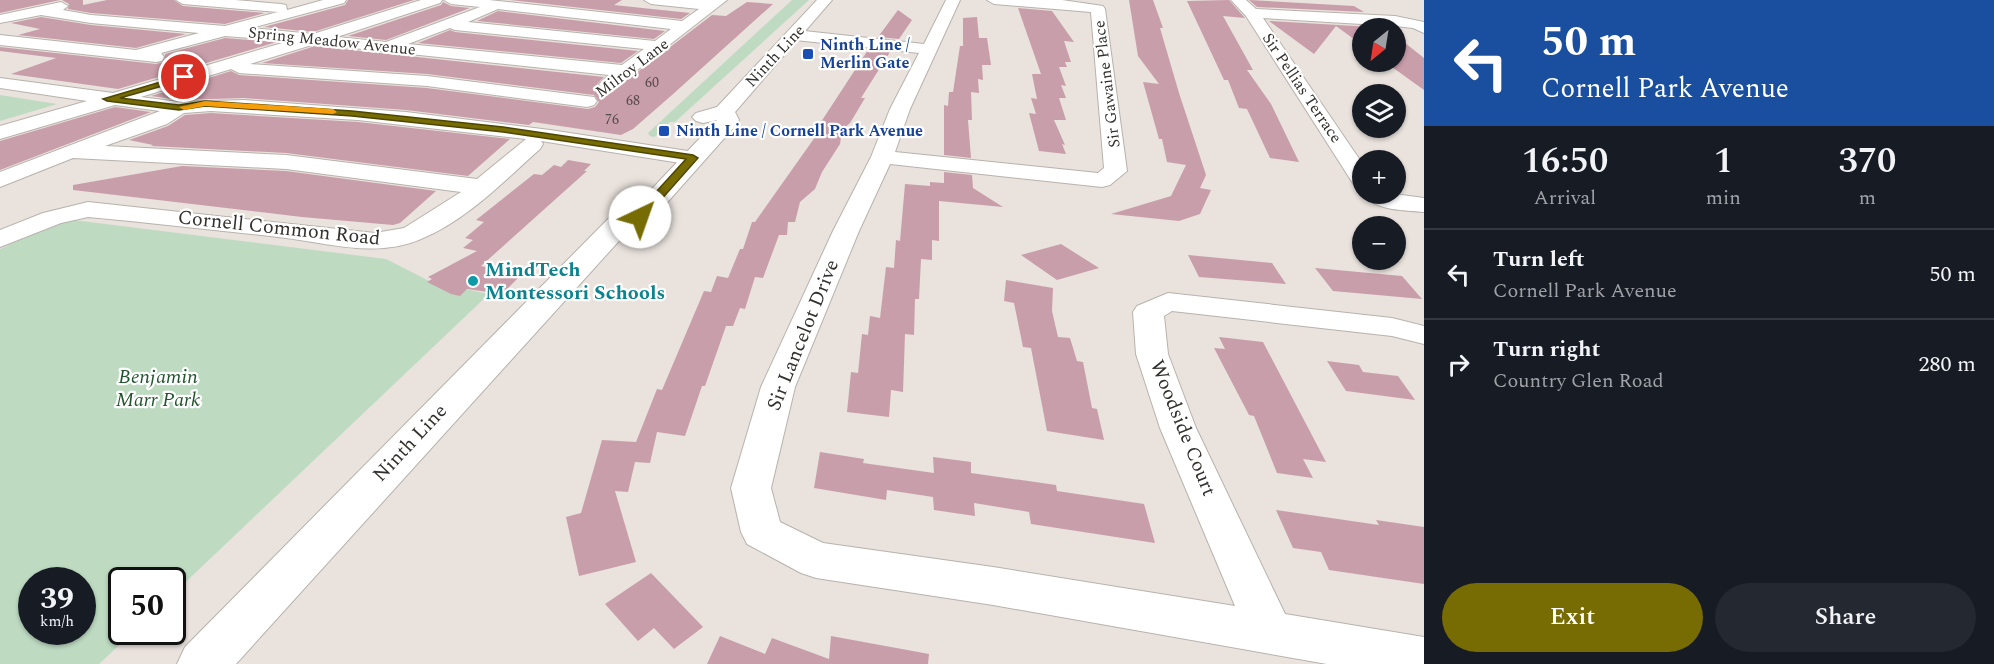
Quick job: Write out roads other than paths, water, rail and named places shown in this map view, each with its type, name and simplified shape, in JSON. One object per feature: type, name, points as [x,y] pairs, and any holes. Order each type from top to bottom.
[{"type":"main road","name":"Ninth Line","points":[[203,664],[618,225],[640,217],[680,152],[728,120],[724,111],[825,0]]},
{"type":"street","points":[[183,0],[303,10]]},
{"type":"street","points":[[136,55],[339,0]]},
{"type":"street","points":[[0,133],[99,98],[188,62],[294,37],[415,0]]},
{"type":"street","points":[[0,126],[222,67],[435,0]]},
{"type":"street","points":[[451,0],[506,3],[685,26]]},
{"type":"street","points":[[651,0],[716,3]]},
{"type":"street","name":"Sir Lancelot Drive","points":[[954,0],[900,109],[882,157],[846,231],[778,387],[751,488],[762,532],[816,561],[993,586],[1424,659]]},
{"type":"street","name":"Sir Gawaine Place","points":[[882,157],[1102,180],[1116,171],[1098,9],[1074,5],[994,0]]},
{"type":"street","name":"Sir Pellias Terrace","points":[[1238,0],[1252,13],[1352,165]]},
{"type":"street","points":[[0,19],[79,2]]},
{"type":"street","points":[[303,73],[385,47],[506,3]]},
{"type":"street","name":"Milroy Lane","points":[[551,129],[716,3]]},
{"type":"street","points":[[85,18],[137,7]]},
{"type":"street","name":"Spring Meadow Avenue","points":[[40,10],[85,18],[624,71]]},
{"type":"street","points":[[1252,13],[1395,21],[1424,28]]},
{"type":"street","points":[[446,24],[660,46]]},
{"type":"street","points":[[795,35],[929,49]]},
{"type":"street","points":[[0,40],[188,62]]},
{"type":"street","points":[[222,67],[427,81],[587,101]]},
{"type":"street","points":[[0,83],[179,108],[183,113],[339,122],[551,129],[680,152]]},
{"type":"street","points":[[0,180],[70,151],[160,120],[179,108]]},
{"type":"street","name":"Cornell Common Road","points":[[0,239],[69,213],[105,209],[337,237],[375,241],[396,240],[432,224],[551,129]]},
{"type":"street","points":[[70,151],[286,162],[480,187]]},
{"type":"street","points":[[1406,202],[1424,205]]},
{"type":"street","name":"Woodside Court","points":[[1269,633],[1248,580],[1178,428],[1152,354],[1148,312],[1168,302],[1392,327],[1424,335]]},
{"type":"place","name":"Ninth Line / Merlin Gate","points":[[808,54]]},
{"type":"place","name":"Ninth Line / Cornell Park Avenue","points":[[664,131]]},
{"type":"place","name":"MindTech Montessori Schools","points":[[473,281]]},
{"type":"park label","name":"Benjamin Marr Park","points":[[158,388]]}]
